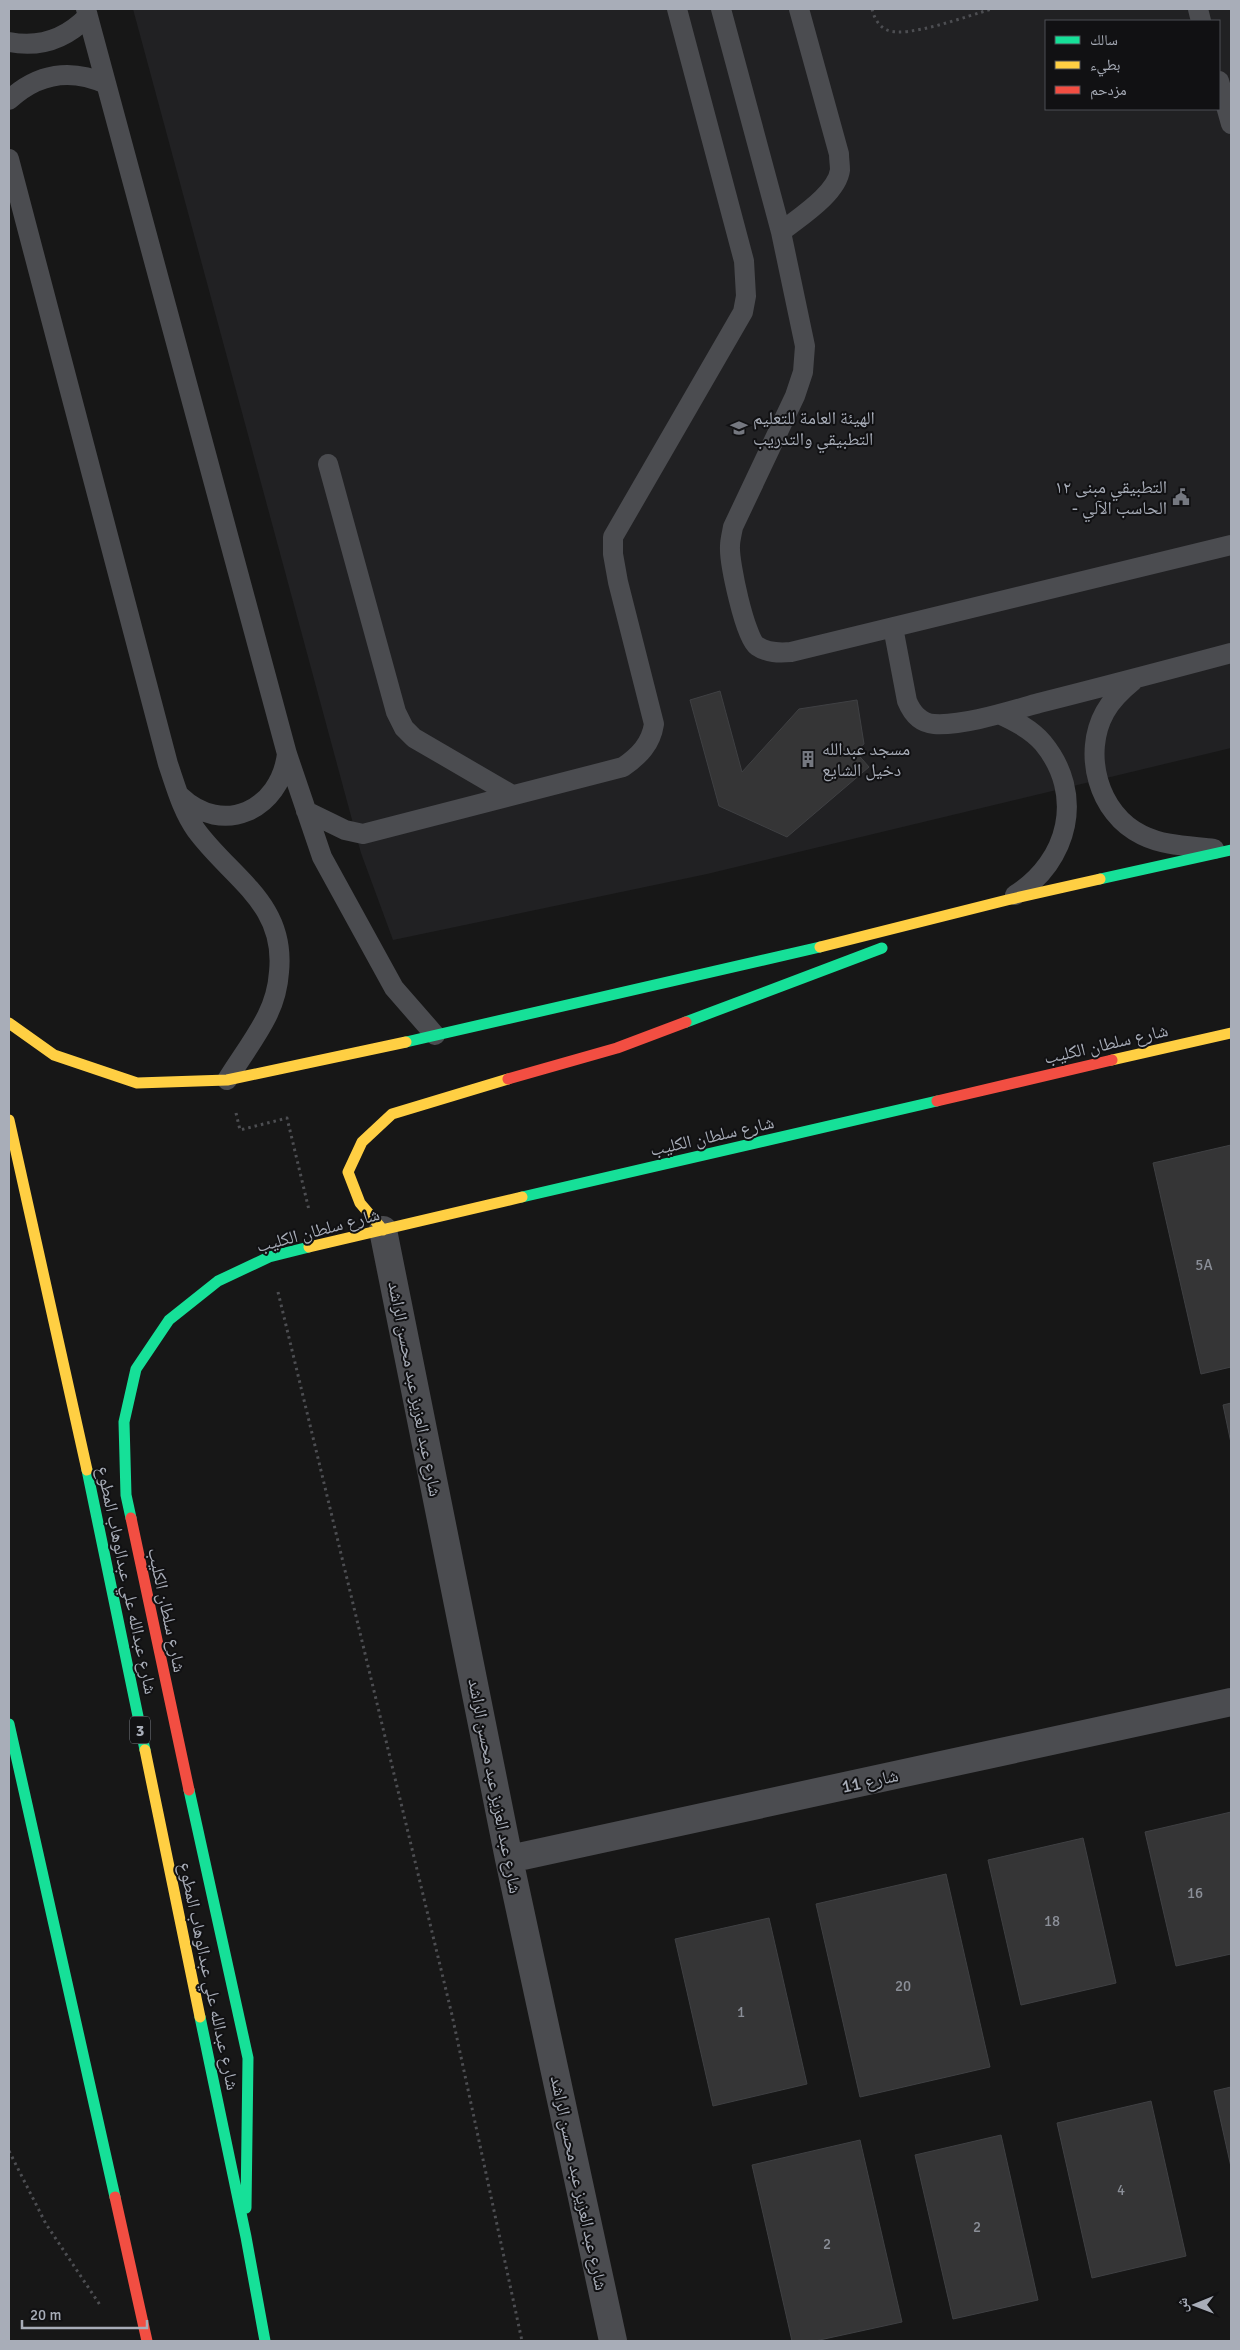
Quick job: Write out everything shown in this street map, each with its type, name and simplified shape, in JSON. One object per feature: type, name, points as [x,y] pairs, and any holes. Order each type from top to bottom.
[{"type":"street","points":[[9,1023],[54,1055],[137,1083],[227,1080],[790,955],[1007,900],[1229,851]]},
{"type":"street","points":[[914,935],[1007,900]]},
{"type":"street","points":[[384,1230],[360,1203],[348,1172],[362,1142],[392,1114],[454,1094],[617,1048],[896,942]]},
{"type":"street","name":"شارع سلطان الكليب","points":[[246,2237],[248,2058],[150,1614],[126,1496],[124,1422],[136,1369],[169,1320],[218,1281],[269,1257],[1231,1033]]},
{"type":"street","name":"شارع عبدالله علي عبدالوهاب المطوع","points":[[9,1120],[76,1419],[246,2237],[265,2341]]},
{"type":"street","name":"شارع عبد العزيز عبد محسن الراشد","points":[[384,1230],[509,1859],[613,2341]]},
{"type":"street","name":"شارع 11","points":[[509,1859],[1231,1702]]},
{"type":"street","points":[[9,1724],[147,2341]]},
{"type":"lane","points":[[306,811],[345,830],[363,834],[623,767],[638,758],[653,734],[654,724],[618,582],[613,554],[613,537],[743,312],[746,296],[744,262],[677,9]]},
{"type":"lane","points":[[721,9],[781,232],[805,346],[802,372],[795,396],[733,527],[731,537],[730,558],[747,631],[758,647],[776,653],[791,652],[1231,544]]},
{"type":"lane","points":[[781,232],[818,202],[834,185],[840,171],[839,154],[799,9]]},
{"type":"lane","points":[[9,42],[24,44],[52,40],[78,27],[87,12]]},
{"type":"lane","points":[[87,12],[287,754],[306,811],[322,857],[394,988],[435,1035]]},
{"type":"lane","points":[[9,100],[31,82],[61,74],[92,77],[106,84]]},
{"type":"lane","points":[[1220,85],[1231,124]]},
{"type":"lane","points":[[9,159],[168,764],[178,794],[184,810],[196,830],[264,906],[278,940],[280,962],[278,987],[268,1015],[227,1080]]},
{"type":"lane","points":[[328,464],[396,712],[404,728],[414,738],[512,795]]},
{"type":"lane","points":[[893,627],[907,701],[912,712],[918,718],[933,724],[948,724],[998,714],[1231,653]]},
{"type":"lane","points":[[1137,678],[1118,693],[1105,712],[1096,734],[1094,757],[1098,781],[1107,802],[1122,820],[1141,835],[1163,843],[1229,851]]},
{"type":"lane","points":[[998,714],[1023,725],[1043,742],[1057,765],[1066,790],[1067,817],[1061,843],[1048,866],[1030,886],[1007,900]]},
{"type":"lane","points":[[178,794],[188,804],[212,814],[226,816],[252,810],[264,802],[281,781],[287,754]]},
{"type":"path","points":[[872,9],[874,19],[886,30],[904,33],[992,9]]},
{"type":"path","points":[[227,1080],[240,1130],[287,1118],[311,1214]]},
{"type":"path","points":[[269,1257],[450,2006],[522,2341]]},
{"type":"path","points":[[9,2152],[46,2224],[103,2309]]},
{"type":"shaded area","name":"الهيئة العامة للتعليم التطبيقي والتدريب","points":[[133,9],[1231,9],[1231,748],[707,874],[393,940],[361,853]]},
{"type":"building","name":"مسجد عبدالله دخيل الشايع","points":[[720,691],[742,772],[799,709],[857,700],[864,744],[855,751],[869,767],[787,837],[719,806],[690,700]]},
{"type":"building","points":[[1231,1145],[1231,1367],[1201,1374],[1153,1163]]},
{"type":"building","points":[[1231,1403],[1231,1443],[1223,1405]]},
{"type":"building","points":[[1231,1812],[1231,1954],[1176,1966],[1145,1832]]},
{"type":"building","points":[[1083,1838],[1116,1983],[1021,2005],[988,1860]]},
{"type":"building","points":[[946,1874],[990,2067],[860,2097],[816,1904]]},
{"type":"building","points":[[769,1918],[807,2084],[713,2106],[675,1939]]},
{"type":"building","points":[[1231,2087],[1231,2167],[1214,2091]]},
{"type":"building","points":[[1151,2101],[1186,2256],[1092,2278],[1057,2123]]},
{"type":"building","points":[[1001,2135],[1038,2300],[953,2319],[915,2155]]},
{"type":"building","points":[[860,2140],[902,2322],[815,2341],[792,2341],[752,2165]]},
{"type":"traffic: fast","points":[[1100,879],[1231,850]]},
{"type":"traffic: fast","points":[[406,1042],[820,947]]},
{"type":"traffic: fast","points":[[686,1022],[882,948]]},
{"type":"traffic: fast","points":[[522,1197],[937,1101]]},
{"type":"traffic: fast","points":[[131,1518],[126,1495],[124,1422],[136,1369],[169,1320],[218,1281],[269,1257],[309,1247]]},
{"type":"traffic: fast","points":[[87,1470],[145,1750]]},
{"type":"traffic: fast","points":[[9,1724],[115,2197]]},
{"type":"traffic: fast","points":[[189,1790],[248,2058],[246,2208]]},
{"type":"traffic: fast","points":[[200,2017],[246,2237],[265,2341]]},
{"type":"traffic: slow","points":[[820,947],[1007,900],[1100,879]]},
{"type":"traffic: slow","points":[[9,1023],[54,1055],[137,1083],[227,1080],[406,1042]]},
{"type":"traffic: slow","points":[[1112,1060],[1231,1033]]},
{"type":"traffic: slow","points":[[383,1230],[360,1203],[348,1172],[362,1142],[392,1114],[508,1079]]},
{"type":"traffic: slow","points":[[9,1120],[87,1470]]},
{"type":"traffic: slow","points":[[309,1247],[522,1197]]},
{"type":"traffic: slow","points":[[145,1750],[200,2017]]},
{"type":"traffic: jam","points":[[508,1079],[617,1048],[686,1022]]},
{"type":"traffic: jam","points":[[937,1101],[1112,1060]]},
{"type":"traffic: jam","points":[[131,1518],[189,1790]]},
{"type":"traffic: jam","points":[[115,2197],[147,2341]]},
{"type":"place","name":"الهيئة العامة للتعليم التطبيقي والتدريب","points":[[739,428]]},
{"type":"place","name":"التطبيقي مبنى ١٢ - الحاسب الآلي","points":[[1181,497]]},
{"type":"place","name":"مسجد عبدالله دخيل الشايع","points":[[808,759]]}]
